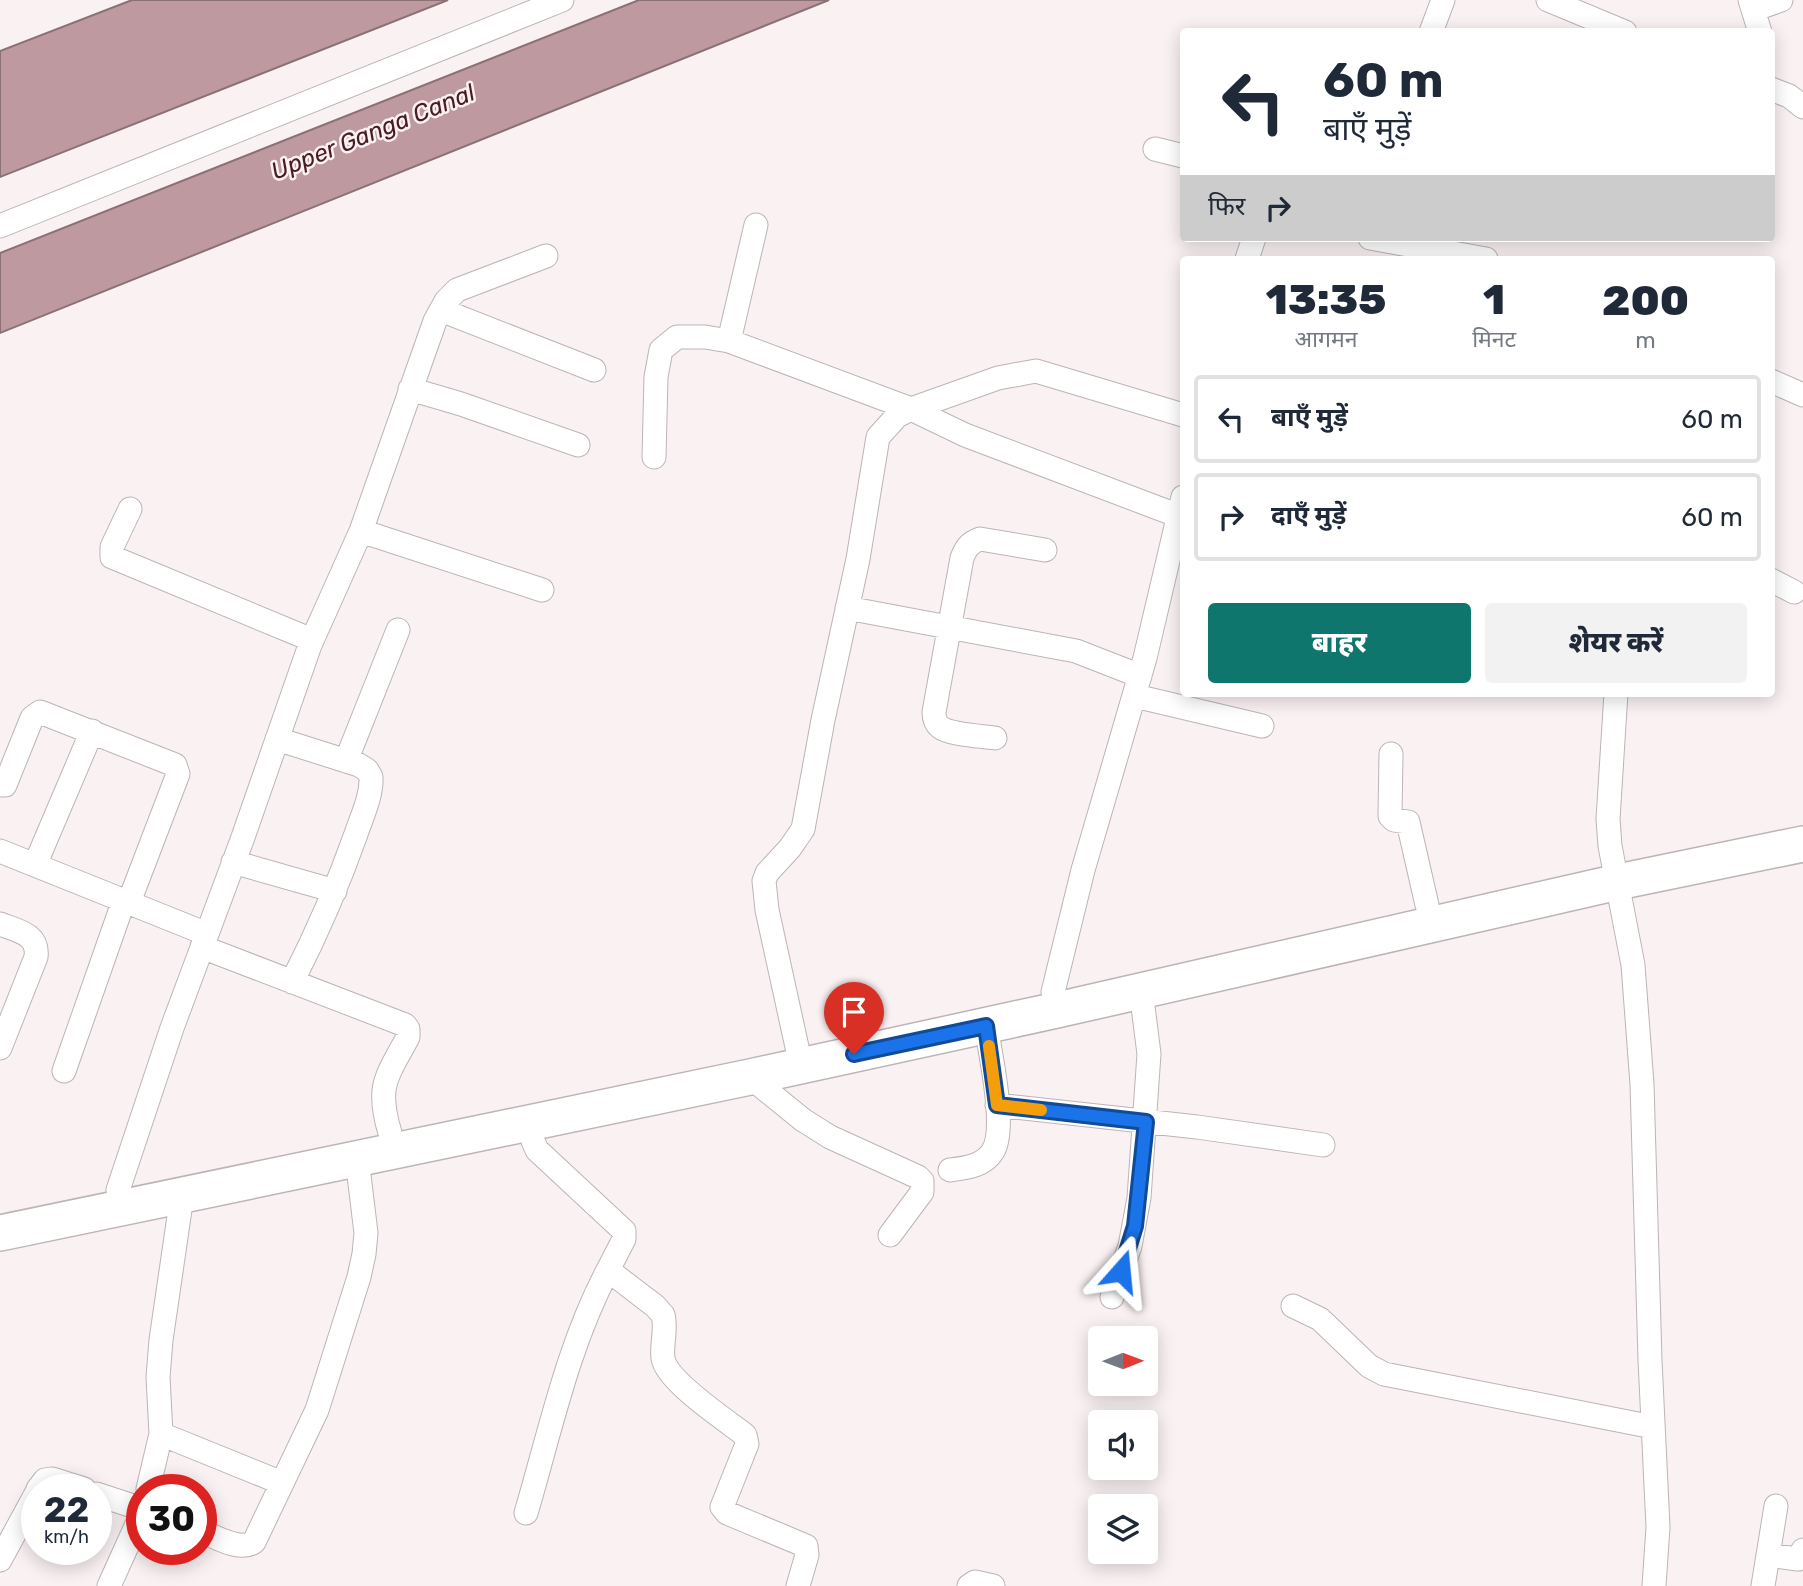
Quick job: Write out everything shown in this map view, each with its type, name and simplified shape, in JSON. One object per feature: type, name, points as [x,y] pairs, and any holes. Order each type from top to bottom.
[{"type":"highway","points":[[0,1233],[530,1124],[1141,991],[1803,825]]},
{"type":"highway","points":[[0,1213],[1053,992],[1427,905],[1803,844]]},
{"type":"street","points":[[0,226],[562,0]]},
{"type":"street","points":[[1432,28],[1443,0]]},
{"type":"street","points":[[1548,0],[1615,28]]},
{"type":"street","points":[[1754,14],[1782,0]]},
{"type":"street","points":[[1776,91],[1803,107]]},
{"type":"street","points":[[1155,149],[1180,155]]},
{"type":"street","points":[[729,341],[756,225]]},
{"type":"street","points":[[1419,242],[1456,245],[1480,256]]},
{"type":"street","points":[[118,1189],[172,1028],[312,640],[360,531],[441,310],[457,290],[546,256]]},
{"type":"street","points":[[441,310],[594,370]]},
{"type":"street","points":[[654,457],[656,377],[661,350],[677,337],[705,337],[729,341],[911,410],[965,435],[1180,506]]},
{"type":"street","points":[[797,1047],[767,910],[764,881],[767,873],[797,840],[803,829],[858,559],[878,437],[897,416],[911,410],[998,378],[1036,371],[1180,414]]},
{"type":"street","points":[[1775,383],[1803,395]]},
{"type":"street","points":[[411,389],[505,418],[578,445]]},
{"type":"street","points":[[130,509],[112,547],[113,557],[312,640]]},
{"type":"street","points":[[1053,992],[1083,870],[1137,686],[1180,510]]},
{"type":"street","points":[[360,531],[542,590]]},
{"type":"street","points":[[995,738],[948,731],[935,721],[934,712],[962,558],[972,542],[989,540],[1045,550]]},
{"type":"street","points":[[1775,582],[1794,592]]},
{"type":"street","points":[[847,608],[1076,651],[1137,686],[1262,726]]},
{"type":"street","points":[[346,761],[398,630]]},
{"type":"street","points":[[1616,697],[1608,819],[1633,965],[1642,1084],[1658,1527],[1654,1586]]},
{"type":"street","points":[[0,785],[5,785],[36,713],[46,713],[92,731],[170,762],[178,769],[64,1071]]},
{"type":"street","points":[[35,865],[92,731]]},
{"type":"street","points":[[277,739],[346,761],[367,770],[371,777],[371,785],[335,891],[292,982]]},
{"type":"street","points":[[1391,754],[1390,816],[1394,820],[1408,822],[1427,905]]},
{"type":"street","points":[[0,851],[126,901],[292,982],[400,1023],[408,1029],[408,1037],[383,1088],[383,1110],[390,1133]]},
{"type":"street","points":[[233,862],[335,891]]},
{"type":"street","points":[[0,925],[28,935],[36,941],[37,948],[36,957],[0,1048]]},
{"type":"street","points":[[1112,1297],[1135,1226],[1146,1122],[1149,1054],[1141,991]]},
{"type":"street","points":[[950,1170],[970,1168],[984,1161],[993,1152],[998,1139],[997,1105],[986,1026]]},
{"type":"street","points":[[750,1076],[803,1120],[830,1137],[922,1181],[922,1192],[890,1235]]},
{"type":"street","points":[[997,1105],[1323,1144]]},
{"type":"street","points":[[526,1513],[580,1330],[624,1239],[624,1231],[537,1150],[530,1124]]},
{"type":"street","points":[[217,1537],[240,1546],[251,1545],[317,1410],[364,1254],[366,1233],[357,1160]]},
{"type":"street","points":[[152,1474],[161,1434],[158,1377],[161,1340],[182,1196]]},
{"type":"street","points":[[608,1270],[663,1315],[663,1357],[666,1366],[702,1404],[745,1435],[747,1444],[722,1507],[727,1513],[806,1546],[807,1555],[798,1586]]},
{"type":"street","points":[[1293,1306],[1320,1319],[1369,1366],[1384,1374],[1653,1427]]},
{"type":"street","points":[[161,1434],[282,1483]]},
{"type":"street","points":[[1763,1586],[1776,1506]]},
{"type":"street","points":[[0,1560],[21,1520]]},
{"type":"street","points":[[109,1586],[126,1547]]},
{"type":"street","points":[[1768,1555],[1798,1559],[1803,1550]]},
{"type":"street","points":[[969,1586],[975,1582],[993,1586]]},
{"type":"water","points":[[132,0],[448,0],[0,177],[0,51]]},
{"type":"water","name":"Upper Ganga Canal","points":[[639,0],[829,0],[0,333],[0,253]]},
{"type":"slow traffic","points":[[989,1046],[997,1105],[1041,1110]]},
{"type":"route","points":[[854,1054],[986,1026],[997,1105],[1146,1122],[1135,1226],[1121,1271]]}]
